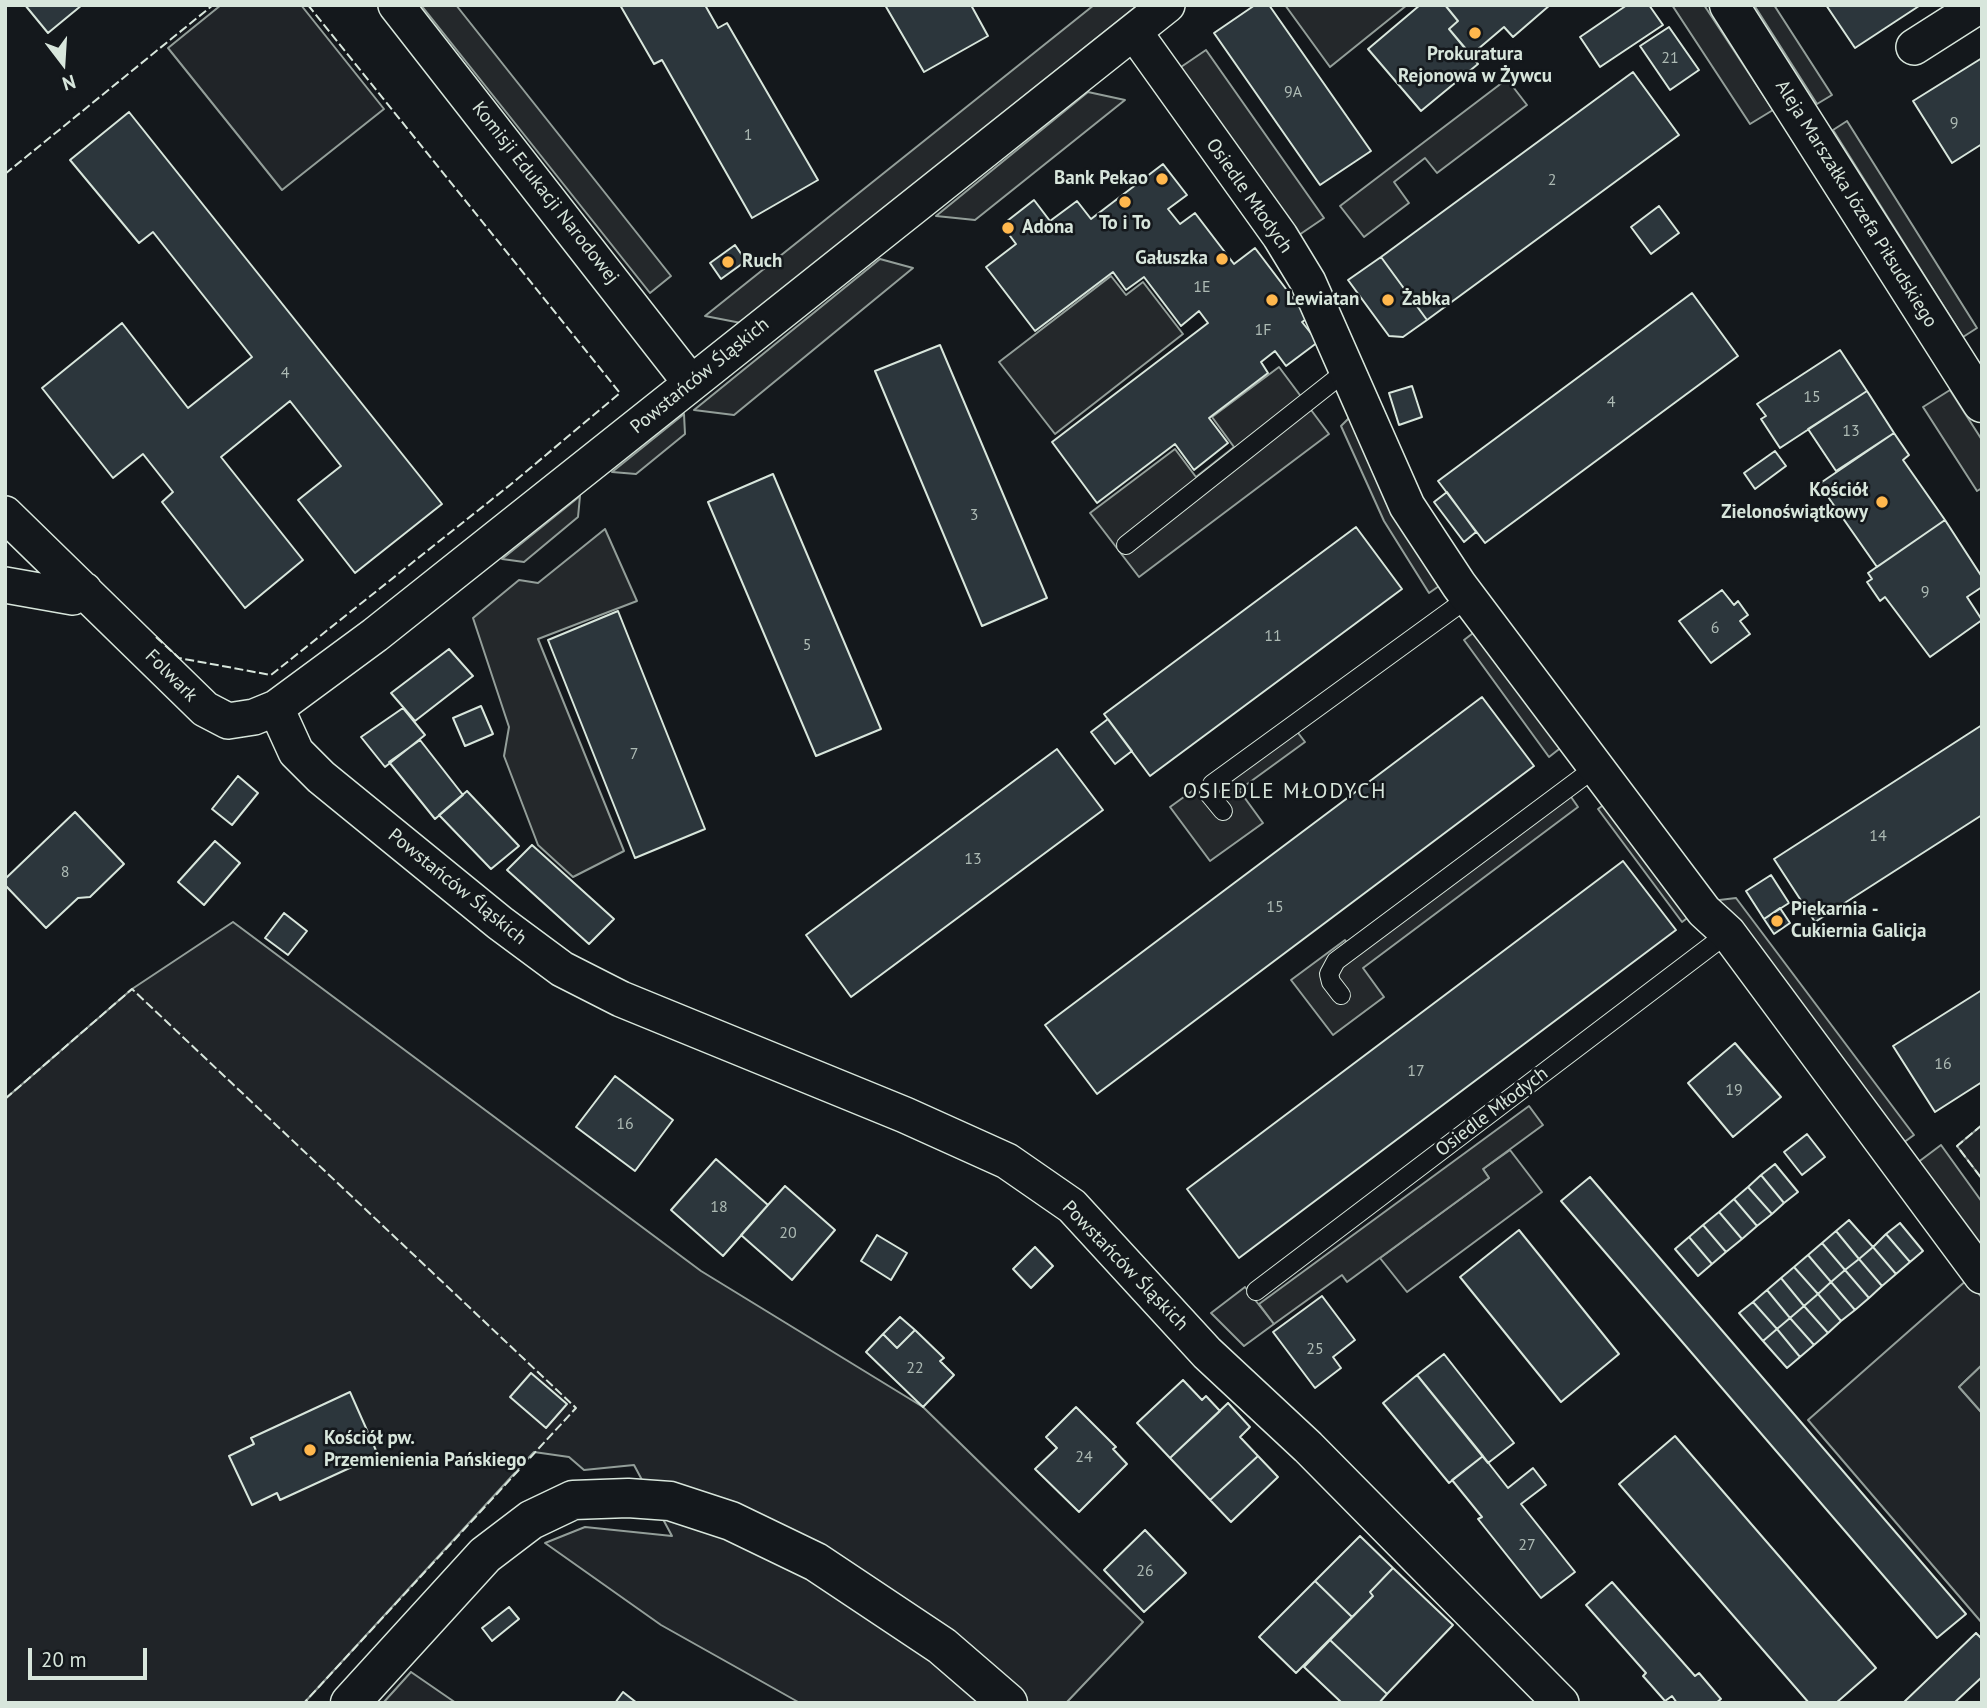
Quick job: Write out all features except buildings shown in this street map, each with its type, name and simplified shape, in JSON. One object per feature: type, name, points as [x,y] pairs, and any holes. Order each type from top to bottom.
[{"type":"street","name":"Komisji Edukacji Narodowej","points":[[396,5],[691,383]]},
{"type":"street","name":"Powstańców Śląskich","points":[[1167,5],[385,627],[276,708],[296,752],[321,777],[500,923],[562,968],[621,999],[905,1115],[1007,1161],[1072,1206],[1207,1353],[1308,1447],[1561,1703]]},
{"type":"street","name":"Aleja Marszałka Józefa Piłsudskiego","points":[[1729,5],[1982,403]]},
{"type":"street","points":[[1914,47],[1969,8]]},
{"type":"street","name":"Osiedle Młodych","points":[[1134,32],[1280,236],[1308,282],[1407,506],[1468,598],[1704,911],[1728,933],[1982,1276]]},
{"type":"street","name":"Folwark","points":[[5,514],[205,709],[228,721],[276,708]]},
{"type":"street","points":[[5,585],[73,597],[84,590]]},
{"type":"street","points":[[350,1703],[485,1555],[531,1520],[572,1500],[628,1498],[670,1501],[731,1521],[816,1562],[942,1646],[1008,1703]]},
{"type":"lane","points":[[1126,545],[1346,371]]},
{"type":"lane","points":[[1223,810],[1209,794],[1212,784],[1468,598]]},
{"type":"lane","points":[[1341,995],[1331,982],[1329,974],[1336,961],[1596,767]]},
{"type":"lane","name":"Osiedle Młodych","points":[[1256,1290],[1728,933]]},
{"type":"shaded area","points":[[221,5],[301,5],[384,109],[282,190],[168,48]]},
{"type":"shaded area","points":[[421,5],[456,5],[671,276],[650,293]]},
{"type":"shaded area","points":[[1094,5],[1138,5],[741,323],[705,316]]},
{"type":"shaded area","points":[[1285,5],[1407,5],[1330,67]]},
{"type":"shaded area","points":[[1672,5],[1704,5],[1773,110],[1750,124]]},
{"type":"shaded area","points":[[1754,5],[1774,5],[1832,95],[1817,104]]},
{"type":"shaded area","points":[[1206,50],[1324,218],[1296,237],[1178,69]]},
{"type":"shaded area","points":[[1507,79],[1527,105],[1437,173],[1425,158],[1394,182],[1409,203],[1364,237],[1340,206]]},
{"type":"shaded area","points":[[1088,92],[1125,100],[975,220],[936,216]]},
{"type":"shaded area","points":[[1847,121],[1977,328],[1963,337],[1833,130]]},
{"type":"shaded area","points":[[880,259],[913,268],[734,415],[694,410]]},
{"type":"shaded area","points":[[1111,276],[1126,295],[1143,282],[1183,334],[1055,434],[999,362]]},
{"type":"shaded area","points":[[1279,367],[1329,434],[1139,577],[1090,513],[1175,449],[1196,477],[1234,447],[1212,417]]},
{"type":"shaded area","points":[[1950,390],[1982,440],[1982,488],[1977,491],[1923,407]]},
{"type":"shaded area","points":[[684,414],[685,434],[636,474],[612,472]]},
{"type":"shaded area","points":[[1353,414],[1442,584],[1429,593],[1384,521],[1341,426]]},
{"type":"shaded area","points":[[580,496],[578,517],[524,562],[502,559]]},
{"type":"shaded area","points":[[605,529],[637,601],[538,639],[624,851],[573,877],[538,845],[504,756],[509,727],[473,618],[519,580],[538,583]]},
{"type":"shaded area","points":[[1477,630],[1563,746],[1549,757],[1464,640]]},
{"type":"shaded area","points":[[1289,721],[1305,742],[1239,790],[1263,823],[1210,861],[1170,807]]},
{"type":"shaded area","points":[[1569,794],[1578,807],[1363,968],[1384,997],[1333,1035],[1291,980],[1345,940],[1355,954]]},
{"type":"shaded area","points":[[1610,800],[1694,913],[1682,922],[1598,809]]},
{"type":"shaded area","points":[[1736,898],[1914,1135],[1896,1148],[1711,901]]},
{"type":"shaded area","points":[[233,922],[701,1271],[923,1407],[1143,1622],[1066,1703],[800,1703],[661,1625],[545,1543],[585,1527],[672,1536],[634,1465],[584,1470],[569,1457],[534,1452],[304,1703],[5,1703],[5,1099],[132,989]]},
{"type":"shaded area","points":[[1529,1106],[1543,1125],[1483,1169],[1489,1178],[1347,1282],[1342,1275],[1274,1324],[1259,1304]]},
{"type":"shaded area","points":[[1982,1125],[1982,1179],[1957,1146]]},
{"type":"shaded area","points":[[1941,1145],[1982,1202],[1982,1253],[1917,1163]]},
{"type":"shaded area","points":[[1510,1150],[1542,1192],[1407,1292],[1380,1258],[1489,1178],[1483,1169]]},
{"type":"shaded area","points":[[1968,1279],[1982,1298],[1982,1365],[1959,1387],[1982,1413],[1982,1623],[1808,1420]]},
{"type":"shaded area","points":[[1245,1287],[1274,1324],[1244,1346],[1211,1313]]},
{"type":"shaded area","points":[[1982,1365],[1982,1413],[1959,1387]]},
{"type":"shaded area","points":[[411,1672],[456,1703],[383,1703]]},
{"type":"fence","points":[[5,174],[213,5]]},
{"type":"fence","points":[[156,637],[179,658],[271,675],[510,485],[620,393],[308,5]]},
{"type":"fence","points":[[5,1099],[132,989],[576,1408],[304,1703]]},
{"type":"fence","points":[[1982,1125],[1957,1146],[1982,1179]]},
{"type":"place","name":"Prokuratura Rejonowa w Żywcu","points":[[1475,33]]},
{"type":"place","name":"Bank Pekao","points":[[1162,179]]},
{"type":"place","name":"To i To","points":[[1125,202]]},
{"type":"place","name":"Adona","points":[[1008,228]]},
{"type":"place","name":"Gałuszka","points":[[1222,259]]},
{"type":"place","name":"Ruch","points":[[728,262]]},
{"type":"place","name":"Lewiatan","points":[[1272,300]]},
{"type":"place","name":"Żabka","points":[[1388,300]]},
{"type":"place","name":"Kościół Zielonoświątkowy","points":[[1882,502]]},
{"type":"place","name":"Piekarnia - Cukiernia Galicja","points":[[1777,921]]},
{"type":"place","name":"Kościół pw. Przemienienia Pańskiego","points":[[310,1450]]},
{"type":"district","name":"OSIEDLE MŁODYCH","points":[[1285,792]]}]
